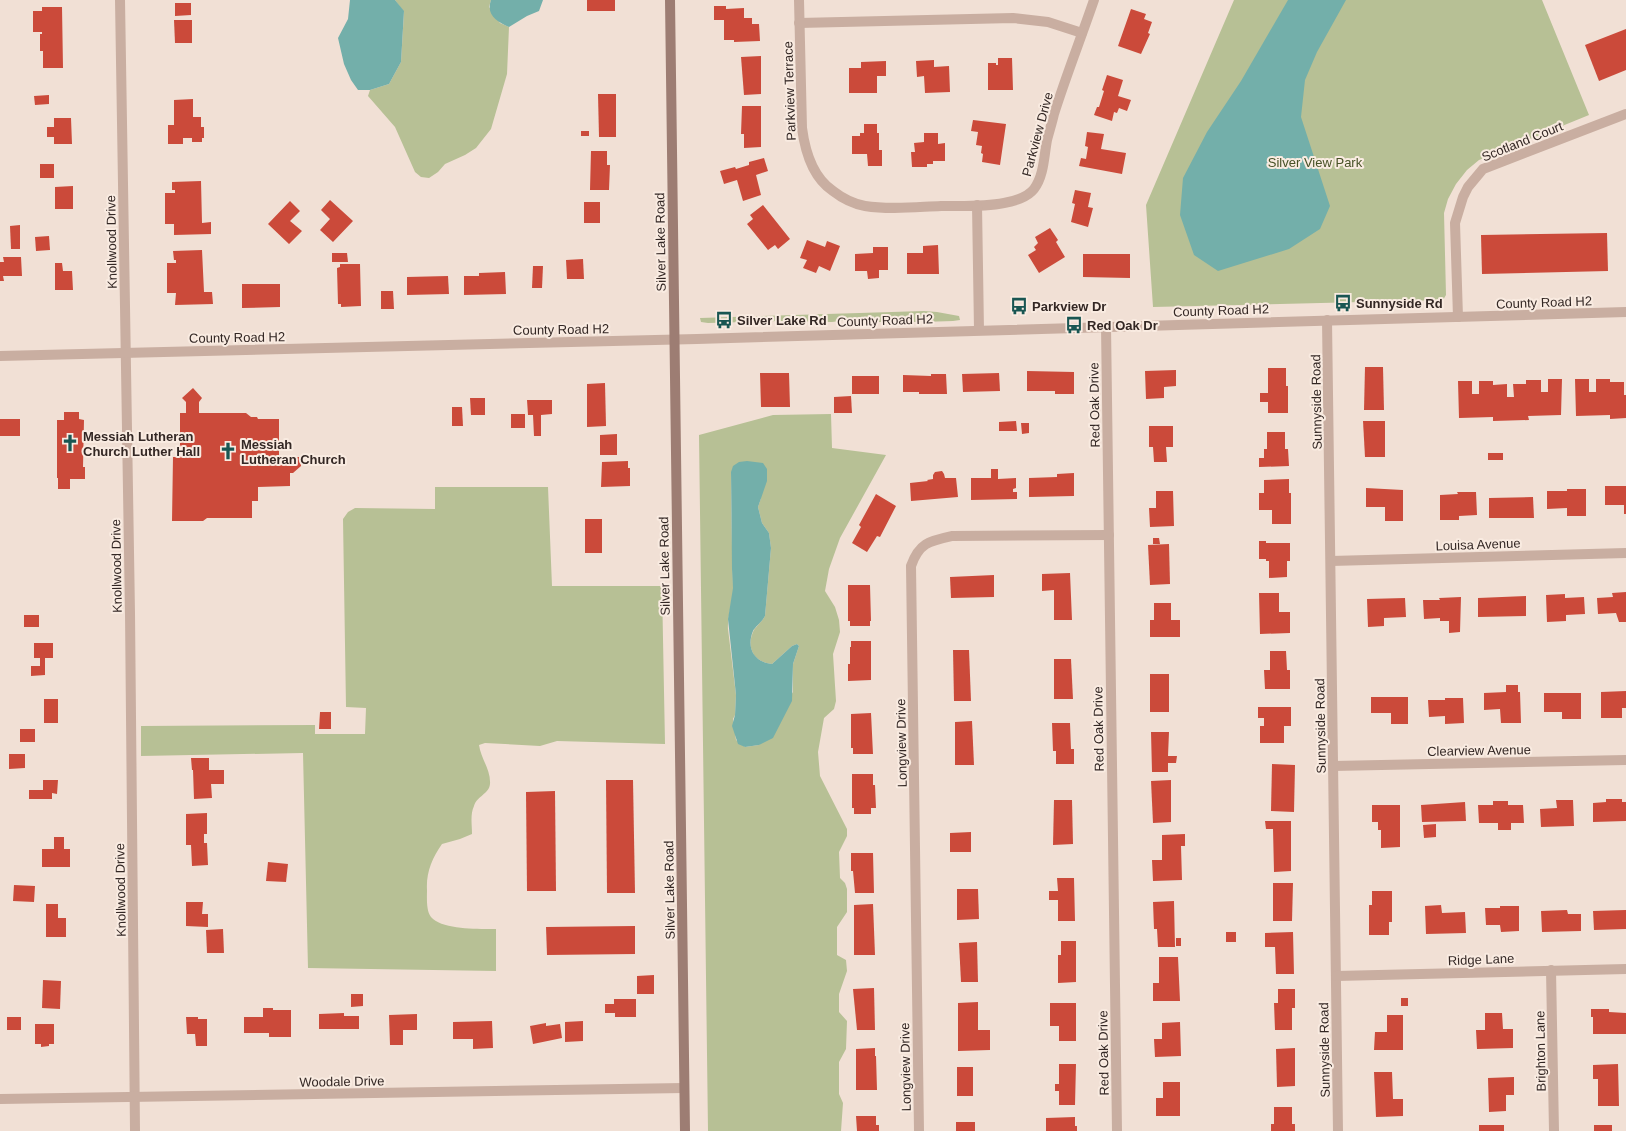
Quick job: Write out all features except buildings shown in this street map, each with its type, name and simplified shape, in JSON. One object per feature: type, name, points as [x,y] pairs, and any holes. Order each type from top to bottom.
[{"type":"main road","name":"Silver Lake Road","points":[[670,0],[685,1131]]},
{"type":"street","name":"Knollwood Drive","points":[[120,0],[126,353],[135,1131]]},
{"type":"street","name":"Parkview Terrace","points":[[799,0],[802,128],[804,148],[809,161],[818,176],[832,190],[850,201],[864,206],[884,208],[977,206]]},
{"type":"street","name":"Parkview Drive","points":[[977,206],[1004,203],[1024,197],[1033,190],[1038,183],[1042,172],[1054,113],[1094,0]]},
{"type":"street","points":[[799,23],[1013,18],[1048,22],[1082,33]]},
{"type":"street","name":"Scotland Court","points":[[1458,317],[1455,223],[1463,196],[1483,168],[1626,114]]},
{"type":"street","points":[[977,206],[980,330]]},
{"type":"street","name":"County Road H2","points":[[0,356],[674,339],[1626,312]]},
{"type":"street","name":"Sunnyside Road","points":[[1328,320],[1338,1131]]},
{"type":"street","name":"Red Oak Drive","points":[[1106,326],[1117,1131]]},
{"type":"street","name":"Longview Drive","points":[[919,1131],[911,566],[914,556],[929,541],[952,536],[1109,535]]},
{"type":"street","name":"Louisa Avenue","points":[[1331,561],[1626,553]]},
{"type":"street","name":"Clearview Avenue","points":[[1334,766],[1626,760]]},
{"type":"street","name":"Ridge Lane","points":[[1336,976],[1626,969]]},
{"type":"street","name":"Brighton Lane","points":[[1551,970],[1554,1131]]},
{"type":"street","name":"Woodale Drive","points":[[0,1099],[684,1088]]},
{"type":"green space","points":[[395,0],[491,0],[489,7],[500,23],[509,27],[507,74],[491,129],[476,148],[445,164],[438,172],[429,178],[421,177],[415,172],[395,127],[368,96],[370,90],[389,84],[401,62],[404,12]]},
{"type":"green space","name":"Silver View Park","points":[[1234,0],[1542,0],[1589,115],[1479,160],[1467,170],[1456,184],[1448,199],[1444,213],[1446,295],[1443,300],[1153,307],[1146,205]]},
{"type":"green space","points":[[924,311],[959,316],[960,320],[922,322],[863,322],[848,320],[832,322],[781,321],[708,323],[701,322],[700,318]]},
{"type":"green space","points":[[831,414],[832,448],[886,455],[840,538],[829,569],[825,591],[835,607],[839,620],[840,632],[833,654],[836,701],[834,709],[824,718],[818,752],[820,776],[847,829],[847,836],[839,852],[840,878],[845,883],[847,889],[847,912],[837,927],[837,955],[846,960],[847,971],[839,994],[839,1012],[847,1021],[846,1049],[839,1062],[839,1094],[843,1103],[841,1131],[708,1131],[699,435],[773,415]],"holes":[[[731,472],[761,498],[758,507],[762,523],[769,533],[771,548],[765,616],[753,632],[750,643],[751,649],[760,660],[772,664],[792,646],[797,644],[799,646],[793,664],[793,692],[759,745],[745,747],[736,740],[733,719],[735,715],[736,695],[728,629],[728,618],[733,592]]]},
{"type":"green space","points":[[435,487],[548,487],[552,586],[662,586],[665,744],[557,741],[540,746],[485,743],[479,745],[489,774],[490,784],[488,790],[478,800],[473,809],[472,834],[442,844],[435,855],[430,866],[427,884],[427,904],[431,917],[436,921],[452,927],[496,929],[496,971],[308,968],[303,753],[141,756],[141,726],[315,725],[315,734],[365,734],[366,708],[346,707],[343,519],[348,512],[355,508],[435,509]]},
{"type":"water","points":[[350,0],[395,0],[404,11],[401,62],[389,84],[370,90],[358,90],[351,80],[344,64],[338,38],[348,19]]},
{"type":"water","points":[[491,0],[543,0],[539,11],[527,16],[509,27],[496,20],[491,14]]},
{"type":"water","points":[[1288,0],[1346,0],[1317,52],[1305,80],[1301,117],[1330,206],[1320,229],[1289,249],[1218,271],[1194,255],[1180,215],[1183,178],[1207,132],[1241,81]]},
{"type":"water","points":[[747,461],[763,463],[767,469],[767,481],[758,507],[762,523],[769,533],[771,548],[765,616],[753,631],[750,643],[751,648],[756,657],[766,663],[772,664],[792,646],[797,644],[799,646],[793,664],[792,701],[773,738],[759,745],[745,747],[738,744],[732,726],[735,715],[736,695],[728,619],[733,588],[731,472],[733,466],[739,462]]},
{"type":"place","name":"Sunnyside Rd","points":[[1343,303]]},
{"type":"place","name":"Parkview Dr","points":[[1019,306]]},
{"type":"place","name":"Silver Lake Rd","points":[[724,320]]},
{"type":"place","name":"Red Oak Dr","points":[[1074,325]]},
{"type":"place","name":"Messiah Lutheran Church Luther Hall","points":[[70,443]]},
{"type":"place","name":"Messiah Lutheran Church","points":[[228,451]]}]
